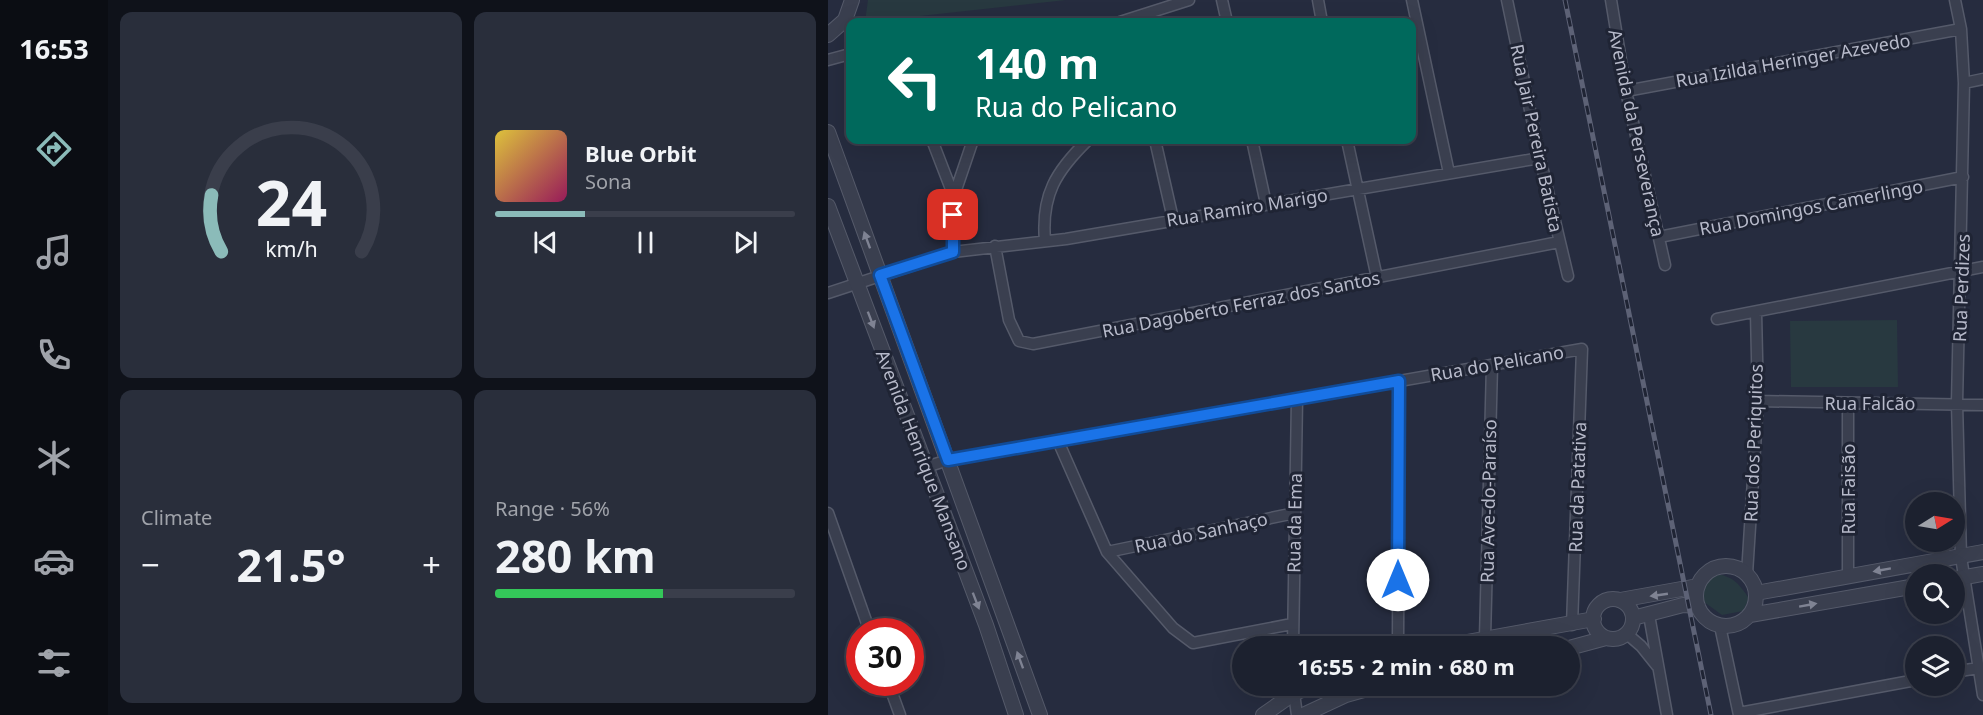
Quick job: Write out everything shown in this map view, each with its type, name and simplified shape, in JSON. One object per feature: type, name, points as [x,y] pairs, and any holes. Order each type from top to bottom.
[{"type":"street","points":[[828,35],[845,20],[852,0]]},
{"type":"street","points":[[1138,18],[1189,0]]},
{"type":"street","points":[[1222,0],[1226,18]]},
{"type":"street","points":[[1317,0],[1321,18]]},
{"type":"street","points":[[1412,0],[1416,18]]},
{"type":"street","name":"Rua Jair Pereira Batista","points":[[1507,0],[1540,158],[1568,276]]},
{"type":"street","name":"Avenida da Perseverança","points":[[1611,0],[1626,91],[1665,265]]},
{"type":"street","name":"Rua Perdizes","points":[[1955,0],[1961,29],[1965,83],[1957,403],[1960,564]]},
{"type":"street","points":[[1416,19],[1449,173]]},
{"type":"street","name":"Rua Izilda Heringer Azevedo","points":[[1626,91],[1961,29]]},
{"type":"street","points":[[828,60],[846,55]]},
{"type":"street","points":[[1965,83],[1983,79]]},
{"type":"street","name":"Avenida Henrique Mansano","points":[[828,132],[1040,715]]},
{"type":"street","points":[[934,144],[954,196]]},
{"type":"street","points":[[953,252],[954,196],[972,144]]},
{"type":"street","points":[[1045,242],[1043,222],[1051,187],[1064,163],[1084,144]]},
{"type":"street","points":[[1156,144],[1173,219]]},
{"type":"street","points":[[1253,144],[1266,204]]},
{"type":"street","points":[[1348,144],[1377,278]]},
{"type":"street","name":"Rua Ramiro Marigo","points":[[828,293],[953,252],[1045,242],[1540,158]]},
{"type":"street","name":"Rua Domingos Camerlingo","points":[[1659,237],[1963,177]]},
{"type":"street","name":"Avenida Henrique Mansano","points":[[828,206],[1016,715]]},
{"type":"street","name":"Rua Dagoberto Ferraz dos Santos","points":[[995,246],[1009,320],[1019,341],[1033,344],[1559,242]]},
{"type":"street","points":[[1717,319],[1983,267]]},
{"type":"street","name":"Rua dos Periquitos","points":[[1747,574],[1758,401],[1756,312]]},
{"type":"street","name":"Rua do Pelicano","points":[[926,467],[948,460],[1582,349]]},
{"type":"street","name":"Rua da Patativa","points":[[1572,625],[1582,349]]},
{"type":"street","name":"Rua Ave-do-Paraíso","points":[[1485,636],[1492,364]]},
{"type":"street","points":[[1398,636],[1399,381]]},
{"type":"street","name":"Rua da Ema","points":[[1293,636],[1297,399]]},
{"type":"street","name":"Rua Falcão","points":[[1758,401],[1983,405]]},
{"type":"street","name":"Rua Faisão","points":[[1848,403],[1848,575]]},
{"type":"street","points":[[1058,441],[1107,552],[1173,628],[1193,643],[1292,624]]},
{"type":"street","points":[[828,513],[865,618]]},
{"type":"street","name":"Rua do Sanhaço","points":[[1107,552],[1294,513]]},
{"type":"street","points":[[1756,593],[1983,552]]},
{"type":"street","points":[[1750,615],[1756,602],[1756,593],[1747,574],[1739,568],[1719,567],[1703,578],[1698,586],[1698,606],[1710,621],[1720,626],[1736,625],[1750,615],[1905,587]]},
{"type":"street","points":[[1965,577],[1983,574]]},
{"type":"street","points":[[1606,638],[1597,630],[1594,619],[1602,603],[1698,586]]},
{"type":"street","points":[[1580,645],[1606,638],[1617,639],[1627,634],[1633,618],[1629,607],[1620,600]]},
{"type":"street","points":[[1633,618],[1683,605],[1698,606]]},
{"type":"street","name":"Rua Perdizes","points":[[1965,606],[1983,695]]},
{"type":"street","points":[[1649,615],[1667,715]]},
{"type":"street","points":[[1498,636],[1572,625],[1594,619]]},
{"type":"street","points":[[1720,626],[1739,714],[1905,682]]},
{"type":"street","points":[[1627,634],[1641,646],[1659,668]]},
{"type":"street","points":[[1965,670],[1978,668]]},
{"type":"street","points":[[893,696],[900,715]]},
{"type":"street","points":[[1263,715],[1286,696]]},
{"type":"street","points":[[1294,696],[1297,715]]},
{"type":"street","points":[[1303,715],[1344,696]]},
{"type":"shaded area","points":[[868,0],[1066,0],[902,18],[866,18]]},
{"type":"shaded area","points":[[1897,320],[1898,387],[1791,387],[1790,321]]},
{"type":"shaded area","points":[[1716,574],[1731,579],[1749,598],[1743,611],[1722,615],[1700,599],[1706,580]]},
{"type":"railway","points":[[1565,0],[1711,715]]},
{"type":"route","points":[[953,215],[953,252],[880,275],[948,460],[1399,381],[1398,580]]}]
